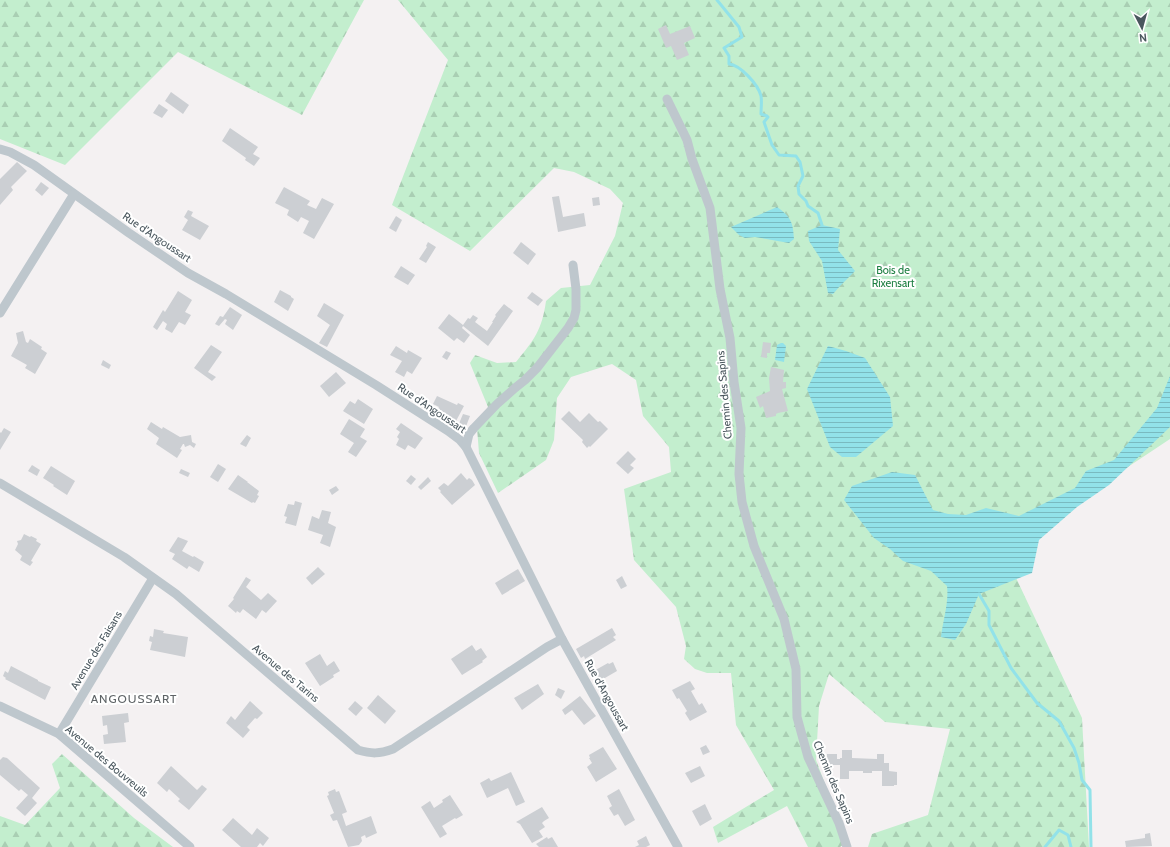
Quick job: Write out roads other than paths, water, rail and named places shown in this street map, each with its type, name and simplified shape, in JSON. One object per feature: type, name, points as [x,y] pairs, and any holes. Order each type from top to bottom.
[{"type":"street","name":"Chemin des Sapins","points":[[667,99],[687,140],[694,166],[710,208],[720,289],[730,338],[734,382],[741,428],[739,474],[742,502],[754,546],[784,619],[796,669],[797,717],[808,757],[839,823],[847,847]]},
{"type":"street","name":"Rue d'Angoussart","points":[[0,149],[10,152],[34,165],[188,273],[226,294],[376,385],[448,431],[466,446],[562,639],[678,847]]},
{"type":"street","points":[[0,313],[74,194]]},
{"type":"street","points":[[466,446],[469,434],[474,428],[497,404],[537,368],[574,318],[576,310],[576,294],[573,265]]},
{"type":"street","name":"Avenue des Tarins","points":[[0,483],[124,557],[176,594],[358,750],[369,753],[381,753],[393,749],[547,647],[562,639]]},
{"type":"street","name":"Avenue des Faisans","points":[[59,734],[153,578]]},
{"type":"street","name":"Avenue des Bouvreuils","points":[[0,706],[59,734],[190,847]]},
{"type":"water","points":[[777,207],[788,217],[792,224],[794,239],[789,243],[755,237],[745,238],[739,235],[731,227]]},
{"type":"water","points":[[822,225],[840,229],[838,250],[855,271],[833,294],[828,293],[822,261],[809,241],[808,231]]},
{"type":"water","points":[[781,343],[786,346],[784,362],[775,360],[777,345]]},
{"type":"water","points":[[828,346],[865,358],[890,397],[893,426],[856,457],[842,457],[830,447],[807,389]]},
{"type":"water","points":[[1170,376],[1170,427],[1109,485],[1077,507],[1039,540],[1032,573],[979,594],[966,624],[955,640],[941,637],[947,605],[947,586],[931,571],[903,561],[890,549],[874,538],[844,500],[852,486],[892,472],[915,475],[933,510],[948,514],[966,515],[986,508],[1019,516],[1075,488],[1086,471],[1114,460],[1157,408]]},
{"type":"waterway","points":[[717,0],[739,27],[742,37],[724,48],[729,56],[729,64],[743,71],[759,91],[761,96],[761,114],[768,117],[764,122],[772,145],[779,155],[796,156],[800,162],[803,176],[798,186],[799,194],[806,201],[808,206],[818,213],[822,225]]},
{"type":"waterway","points":[[979,594],[989,611],[989,625],[1011,668],[1037,703],[1059,721],[1074,748],[1079,763],[1082,780],[1090,790],[1091,847]]},
{"type":"waterway","points":[[1045,847],[1059,830],[1068,835],[1071,847]]},
{"type":"district","name":"ANGOUSSART","points":[[134,699]]},
{"type":"park label","name":"Bois de Rixensart","points":[[893,276]]}]
